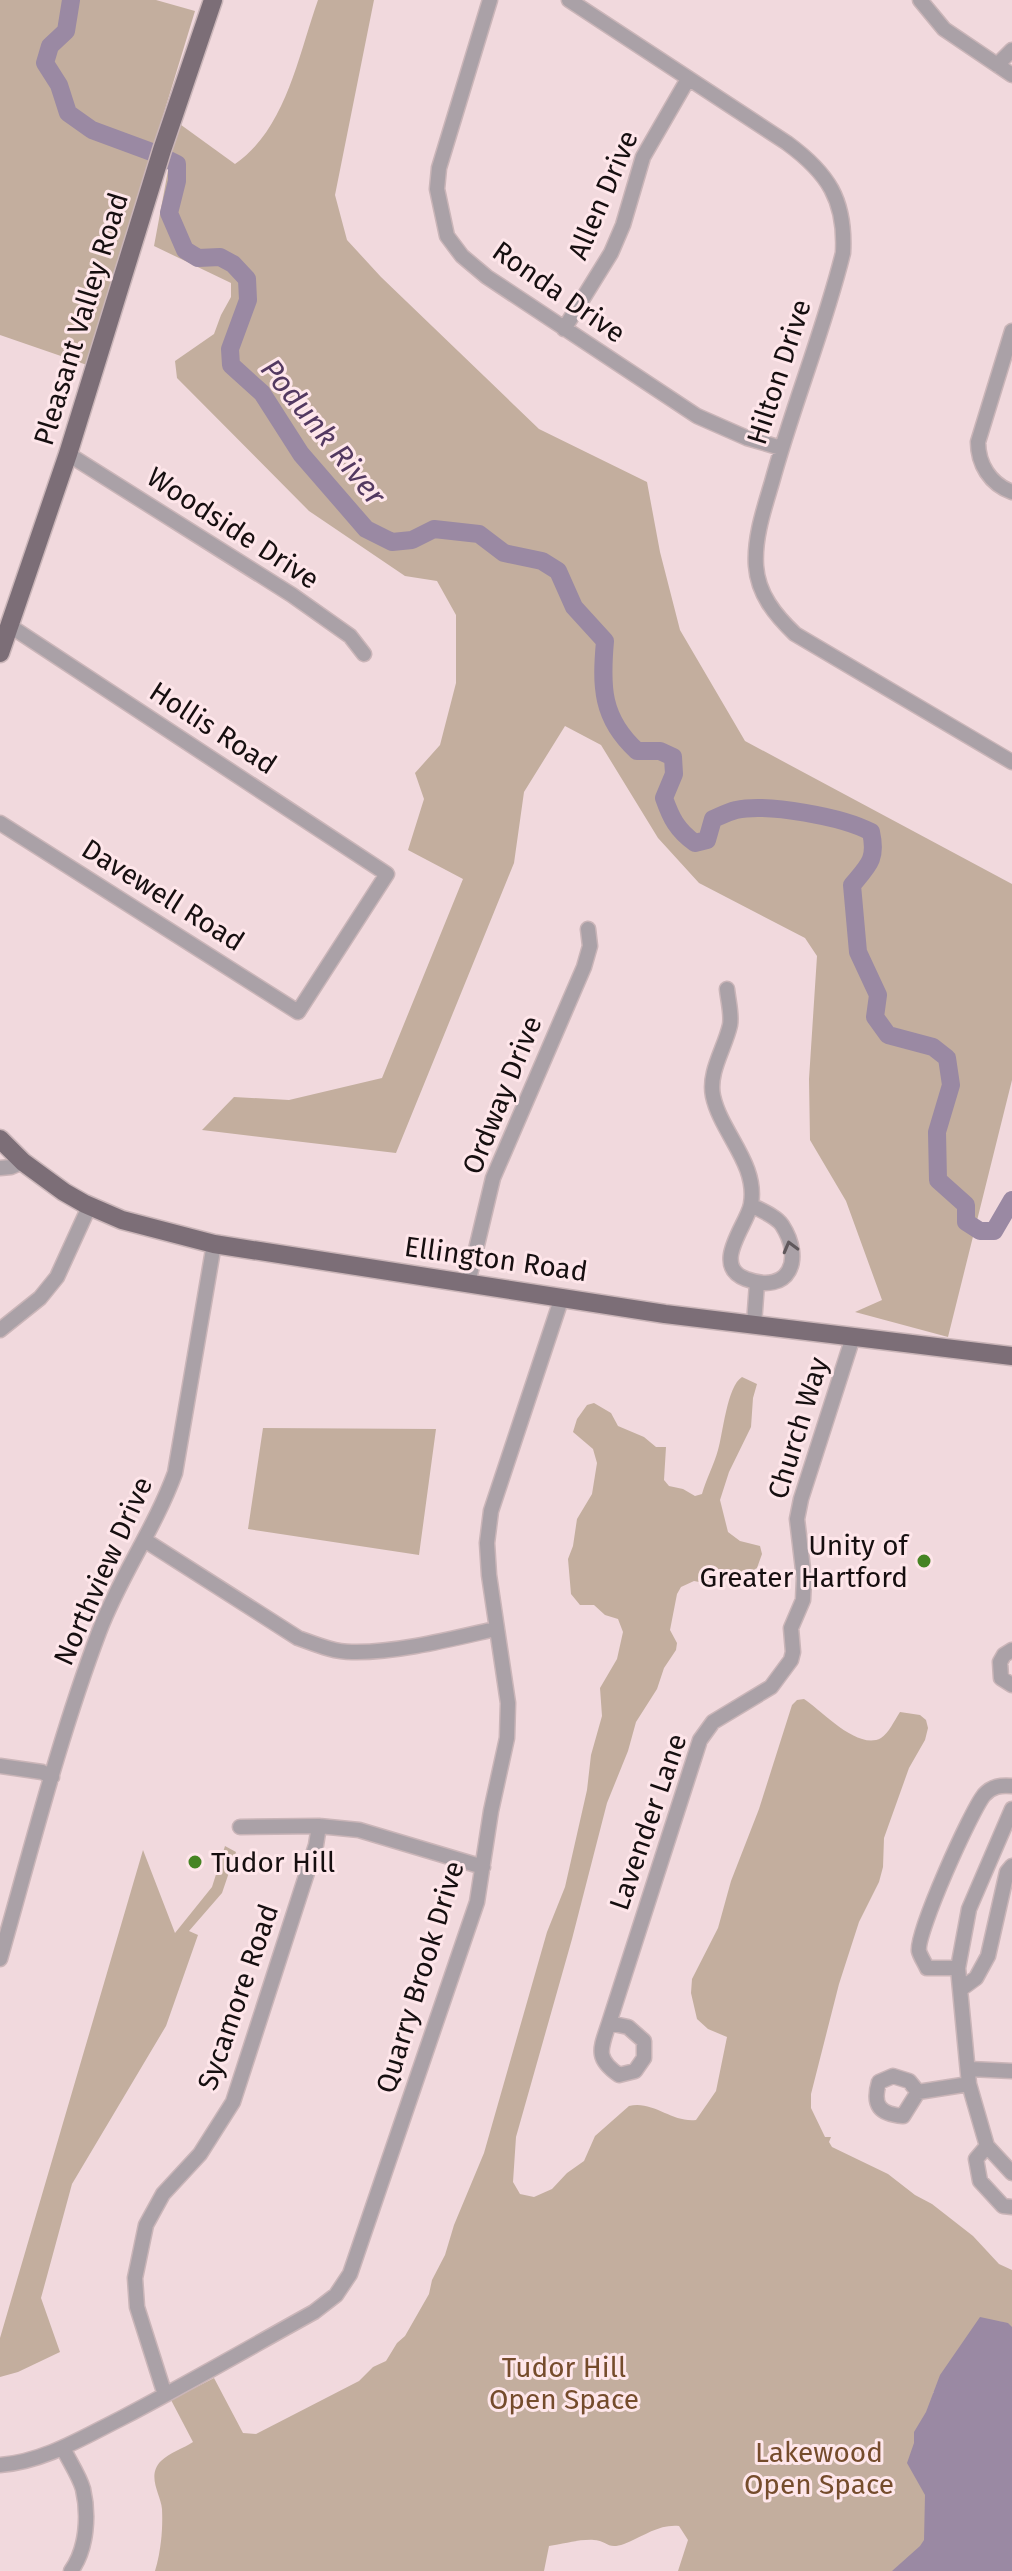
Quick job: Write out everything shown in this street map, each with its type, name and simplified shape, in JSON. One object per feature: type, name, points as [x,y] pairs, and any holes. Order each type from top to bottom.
[{"type":"main road","name":"Pleasant Valley Road","points":[[0,653],[68,454],[160,157],[213,0]]},
{"type":"main road","name":"Ellington Road","points":[[0,1139],[23,1162],[89,1207],[167,1234],[214,1244],[562,1297],[1012,1356]]},
{"type":"street","name":"Ronda Drive","points":[[490,0],[439,168],[437,189],[447,236],[462,256],[487,277],[697,416],[747,438],[781,448]]},
{"type":"street","name":"Hilton Drive","points":[[569,0],[808,159],[831,187],[843,223],[843,253],[781,448],[757,544],[758,582],[772,608],[795,634],[1012,762]]},
{"type":"street","points":[[920,0],[944,29],[1012,75]]},
{"type":"street","points":[[997,65],[1012,50]]},
{"type":"street","name":"Allen Drive","points":[[564,329],[611,253],[623,225],[643,157],[688,79]]},
{"type":"street","points":[[1012,331],[978,442],[978,453],[986,473],[1003,489],[1012,492]]},
{"type":"street","name":"Woodside Drive","points":[[68,454],[292,595],[350,636],[364,654]]},
{"type":"street","name":"Hollis Road","points":[[10,626],[387,874],[298,1012]]},
{"type":"street","name":"Davewell Road","points":[[0,823],[298,1012]]},
{"type":"street","name":"Ordway Drive","points":[[468,1283],[493,1178],[584,967],[590,946],[588,929]]},
{"type":"street","points":[[727,989],[731,1022],[715,1070],[712,1090],[723,1127],[741,1154],[751,1178],[751,1205],[733,1241],[731,1264],[740,1277],[757,1283],[773,1283],[785,1277],[792,1267],[794,1253],[781,1222],[751,1205]]},
{"type":"street","points":[[0,1168],[23,1162]]},
{"type":"street","points":[[0,1330],[40,1298],[57,1277],[89,1207]]},
{"type":"street","name":"Northview Drive","points":[[0,1959],[52,1777],[100,1630],[120,1584],[146,1541],[175,1473],[214,1244]]},
{"type":"street","points":[[754,1324],[757,1283]]},
{"type":"street","name":"Quarry Brook Drive","points":[[0,2465],[18,2464],[63,2448],[165,2395],[314,2312],[336,2295],[350,2274],[477,1902],[491,1811],[507,1738],[508,1703],[495,1629],[487,1543],[491,1511],[562,1297]]},
{"type":"street","name":"Church Way","points":[[791,1628],[803,1600],[804,1578],[797,1519],[801,1499],[853,1337]]},
{"type":"street","points":[[146,1541],[298,1638],[325,1648],[350,1652],[385,1650],[495,1629]]},
{"type":"street","name":"Lavender Lane","points":[[609,2023],[700,1740],[713,1722],[771,1687],[785,1671],[793,1652],[791,1628]]},
{"type":"street","points":[[1012,1650],[1004,1655],[999,1669],[1001,1678],[1012,1685]]},
{"type":"street","points":[[0,1766],[42,1772],[52,1777]]},
{"type":"street","points":[[958,1968],[927,1968],[918,1949],[924,1928],[960,1839],[985,1794],[1000,1785],[1012,1786]]},
{"type":"street","points":[[1012,1809],[969,1909],[958,1968],[970,2076],[987,2146],[1012,2173]]},
{"type":"street","points":[[240,1827],[319,1826],[359,1830],[483,1867]]},
{"type":"street","name":"Sycamore Road","points":[[165,2395],[137,2307],[135,2278],[146,2225],[163,2194],[200,2154],[233,2102],[316,1845],[319,1826]]},
{"type":"street","points":[[961,1989],[976,1978],[988,1956],[1009,1869],[988,1864]]},
{"type":"street","points":[[918,2092],[970,2076],[1012,2071]]},
{"type":"street","points":[[987,2146],[976,2159],[980,2181],[1003,2206],[1012,2207]]},
{"type":"street","points":[[63,2448],[82,2487],[86,2529],[78,2562],[71,2571]]},
{"type":"green space","points":[[0,0],[156,0],[195,11],[87,365],[0,335]]},
{"type":"green space","points":[[318,0],[374,0],[335,195],[347,240],[381,277],[539,429],[647,482],[660,552],[680,630],[745,741],[1012,884],[1012,1080],[948,1337],[855,1312],[882,1300],[846,1201],[810,1140],[809,1079],[817,956],[805,938],[699,883],[658,838],[601,745],[565,726],[524,792],[514,863],[396,1153],[202,1130],[234,1097],[289,1100],[382,1078],[463,879],[408,850],[424,799],[415,773],[440,745],[456,683],[456,615],[437,581],[405,576],[309,511],[177,378],[175,361],[214,334],[231,297],[231,283],[154,246],[177,122],[235,164],[267,131],[278,111]]},
{"type":"green space","points":[[742,1377],[757,1384],[751,1427],[729,1472],[720,1500],[728,1532],[740,1541],[760,1546],[762,1554],[757,1568],[743,1576],[735,1576],[715,1585],[694,1581],[681,1587],[677,1594],[670,1630],[677,1643],[676,1650],[636,1722],[607,1803],[516,2137],[513,2182],[520,2194],[534,2197],[552,2189],[584,2161],[595,2136],[629,2106],[646,2106],[679,2118],[696,2120],[716,2091],[727,2037],[708,2029],[697,2019],[691,1993],[692,1979],[718,1928],[731,1881],[759,1809],[792,1705],[804,1699],[840,1728],[872,1741],[884,1736],[900,1712],[920,1715],[926,1720],[925,1740],[909,1768],[884,1838],[879,1882],[859,1922],[839,1984],[811,2094],[811,2108],[825,2137],[831,2137],[829,2142],[832,2147],[888,2174],[932,2204],[973,2236],[999,2264],[1012,2270],[1012,2333],[1002,2322],[992,2321],[933,2393],[930,2531],[906,2571],[678,2571],[688,2540],[679,2526],[671,2526],[618,2546],[589,2540],[549,2546],[544,2571],[155,2571],[162,2517],[155,2473],[164,2458],[193,2442],[171,2400],[214,2378],[243,2433],[256,2434],[359,2381],[373,2367],[386,2361],[405,2336],[429,2294],[484,2153],[547,1932],[565,1887],[587,1790],[591,1755],[602,1716],[600,1688],[617,1659],[623,1632],[618,1619],[605,1615],[594,1605],[580,1605],[571,1594],[568,1559],[577,1519],[592,1494],[597,1463],[593,1449],[573,1432],[577,1419],[587,1405],[594,1403],[611,1413],[618,1426],[644,1437],[656,1447],[666,1447],[664,1480],[669,1486],[695,1496],[702,1494],[718,1450],[729,1400]]},
{"type":"green space","points":[[263,1428],[436,1429],[419,1555],[248,1529]]},
{"type":"green space","points":[[225,1846],[236,1852],[222,1893],[189,1931],[198,1935],[166,2026],[72,2184],[41,2298],[60,2352],[0,2377],[0,2338],[143,1850],[175,1933],[212,1887]]},
{"type":"shaded area","points":[[980,2317],[1008,2323],[1012,2327],[1012,2571],[892,2571],[924,2540],[925,2495],[907,2463],[914,2443],[914,2432],[926,2412],[940,2375]]},
{"type":"waterway","name":"Podunk River","points":[[71,0],[66,31],[50,46],[45,63],[59,85],[68,113],[92,130],[177,164],[177,181],[169,213],[185,250],[198,258],[220,257],[233,264],[247,279],[248,300],[230,349],[231,365],[262,393],[301,454],[366,529],[392,542],[412,540],[434,529],[479,534],[504,553],[542,561],[558,571],[574,607],[605,641],[604,687],[616,726],[637,751],[660,751],[673,757],[674,774],[664,798],[675,823],[695,843],[707,840],[713,819],[750,808],[805,813],[843,821],[871,832],[873,849],[870,861],[852,885],[858,952],[878,995],[875,1017],[888,1035],[933,1047],[947,1058],[951,1085],[937,1132],[938,1180],[966,1205],[966,1222],[980,1231],[994,1231],[1012,1200]]},
{"type":"place","name":"Unity of Greater Hartford","points":[[924,1561]]},
{"type":"place","name":"Tudor Hill","points":[[195,1862]]},
{"type":"park label","name":"Tudor Hill Open Space","points":[[564,2383]]},
{"type":"park label","name":"Lakewood Open Space","points":[[819,2468]]}]
